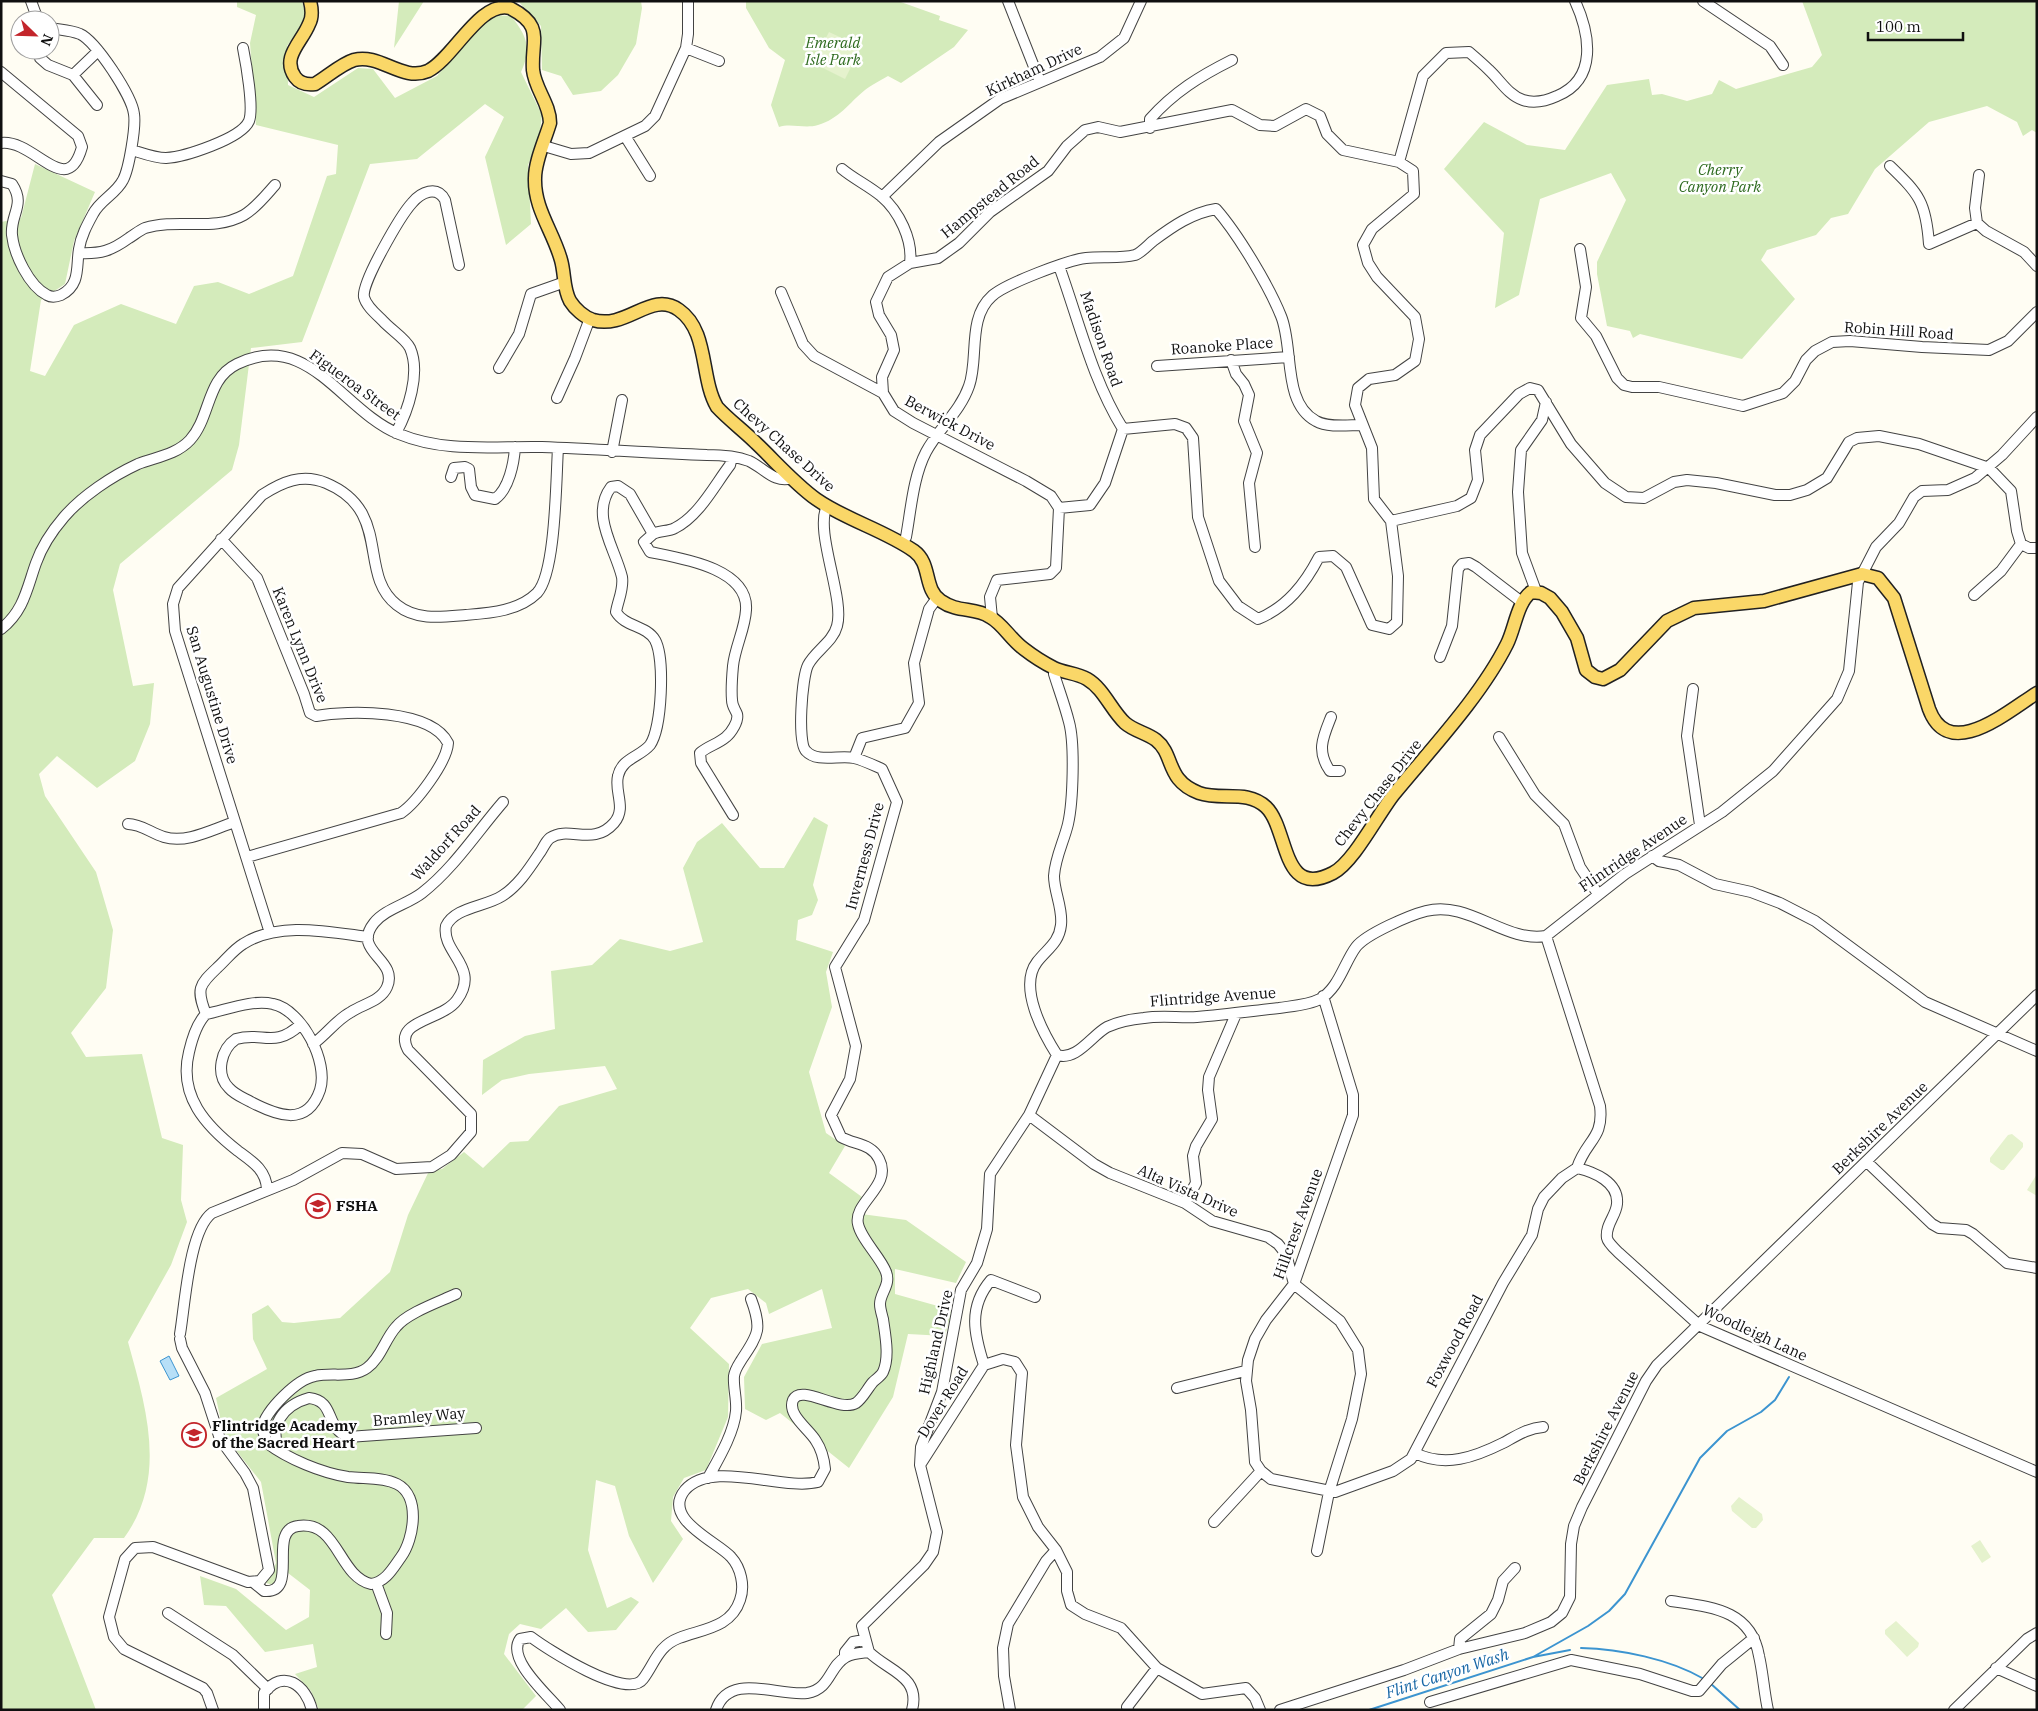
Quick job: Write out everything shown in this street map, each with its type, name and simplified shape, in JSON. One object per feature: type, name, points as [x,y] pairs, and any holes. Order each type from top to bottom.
[{"type":"main road","points":[[310,1],[312,16],[310,24],[290,57],[291,72],[297,80],[309,85],[315,84],[354,60],[375,61],[397,71],[415,74],[427,71],[451,50],[488,8],[501,6],[519,13],[528,22],[535,34],[534,78],[550,116],[535,176],[535,196],[561,258],[571,302],[590,318]]},
{"type":"main road","name":"Chevy Chase Drive","points":[[590,318],[618,321],[660,303],[670,305],[686,316],[694,329],[706,368],[711,397],[717,407],[792,478],[814,498],[902,543],[924,560],[932,592],[937,598],[952,608],[981,612],[992,618],[1021,647],[1054,669],[1073,674],[1097,686],[1128,726],[1160,744],[1176,777],[1190,789],[1212,796],[1250,797],[1266,807],[1279,829],[1291,866],[1297,873],[1315,878],[1330,874],[1344,864],[1393,796],[1482,684],[1507,644],[1526,596],[1536,591]]},
{"type":"main road","points":[[1536,591],[1550,598],[1562,612],[1577,638],[1586,670],[1595,677],[1603,679],[1620,670],[1667,621],[1679,614],[1694,608],[1764,601],[1862,574],[1878,578],[1894,598],[1932,717],[1946,731],[1971,732],[2037,693]]},
{"type":"street","points":[[544,146],[581,155],[596,151],[645,126],[655,116],[686,48],[688,1]]},
{"type":"street","points":[[1008,1],[1040,82]]},
{"type":"street","name":"Kirkham Drive","points":[[882,197],[939,142],[1000,99],[1100,57],[1124,38],[1141,1]]},
{"type":"street","points":[[992,618],[990,597],[996,580],[1050,574],[1056,568],[1059,508],[1090,505],[1105,483],[1123,429],[1175,424],[1186,428],[1193,438],[1198,517],[1219,581],[1238,606],[1258,619],[1273,613],[1303,585],[1319,557],[1333,556],[1346,567],[1372,625],[1389,628],[1397,622],[1398,576],[1391,522],[1374,499],[1372,448],[1355,405],[1358,388],[1369,379],[1395,375],[1414,361],[1419,339],[1415,317],[1377,277],[1368,263],[1363,245],[1372,229],[1414,194],[1413,171],[1399,162],[1423,76],[1446,53],[1469,52],[1490,70],[1508,91],[1524,100],[1543,102],[1569,91],[1583,72],[1588,51],[1585,24],[1575,1]]},
{"type":"street","points":[[1704,1],[1770,46],[1783,65]]},
{"type":"street","points":[[1,181],[12,184],[19,197],[12,234],[19,257],[37,288],[54,298],[71,288],[76,280],[79,252],[85,230],[98,205],[123,181],[132,150],[134,114],[126,94],[98,51],[81,34],[60,30]]},
{"type":"street","points":[[132,150],[164,158],[179,156],[219,143],[242,130],[249,121],[250,109],[243,48]]},
{"type":"street","points":[[686,48],[719,61]]},
{"type":"street","points":[[73,75],[98,51]]},
{"type":"street","points":[[42,60],[48,65],[73,75],[97,106]]},
{"type":"street","points":[[1150,128],[1150,119],[1178,91],[1199,76],[1232,60]]},
{"type":"street","points":[[1,72],[78,136],[82,147],[76,164],[70,168],[60,170],[50,166],[26,148],[8,142],[1,143]]},
{"type":"street","name":"Hampstead Road","points":[[883,394],[882,377],[894,350],[891,335],[879,315],[876,302],[888,277],[910,263],[938,258],[959,243],[990,212],[1048,172],[1067,146],[1086,130],[1098,128],[1120,132],[1150,128],[1232,110],[1260,125],[1275,126],[1306,109],[1320,116],[1327,134],[1343,150],[1399,162]]},
{"type":"street","points":[[625,136],[650,176]]},
{"type":"street","points":[[1890,166],[1910,185],[1925,208],[1929,244],[1977,222]]},
{"type":"street","points":[[842,169],[882,197],[904,230],[910,244],[910,263]]},
{"type":"street","points":[[1979,175],[1974,208],[1977,222],[1986,231],[2024,252],[2037,266]]},
{"type":"street","points":[[79,252],[98,254],[107,251],[144,229],[165,224],[218,224],[234,220],[246,213],[275,185]]},
{"type":"street","points":[[396,433],[403,420],[411,391],[413,369],[410,348],[371,309],[364,297],[366,282],[407,208],[418,196],[427,192],[435,191],[442,194],[445,200],[460,265]]},
{"type":"street","points":[[902,543],[906,537],[916,483],[925,453],[950,420],[970,385],[976,331],[983,308],[992,296],[1020,281],[1084,258],[1136,255],[1188,217],[1202,211],[1216,209],[1230,225],[1282,318],[1293,388],[1305,411],[1317,422],[1362,425]]},
{"type":"street","name":"Robin Hill Road","points":[[1580,249],[1586,287],[1582,318],[1604,348],[1620,382],[1632,387],[1660,387],[1743,406],[1783,393],[1795,381],[1811,356],[1832,342],[1850,341],[1989,350],[2008,340],[2037,312]]},
{"type":"street","name":"Madison Road","points":[[1059,266],[1091,364],[1111,410],[1123,429]]},
{"type":"street","points":[[499,368],[519,334],[531,294],[565,282]]},
{"type":"street","name":"Berwick Drive","points":[[781,292],[803,344],[814,356],[883,394],[894,411],[936,436],[1026,480],[1051,496],[1059,508]]},
{"type":"street","points":[[557,398],[576,358],[590,318]]},
{"type":"street","name":"Figueroa Street","points":[[1,629],[17,616],[24,601],[37,560],[49,536],[79,500],[137,465],[175,452],[189,441],[198,430],[211,393],[220,378],[234,365],[264,354],[279,354],[294,359],[310,368],[376,420],[396,433],[419,441],[445,447],[558,448],[732,457],[750,462],[775,478],[786,480],[792,478]]},
{"type":"street","name":"Roanoke Place","points":[[1157,366],[1289,357]]},
{"type":"street","points":[[1231,360],[1236,374],[1244,384],[1249,395],[1244,420],[1257,453],[1249,483],[1255,547]]},
{"type":"street","points":[[1391,522],[1456,506],[1471,498],[1478,480],[1474,450],[1480,435],[1519,394],[1530,388],[1538,390],[1571,444],[1605,483],[1617,493],[1635,499],[1644,498],[1674,482],[1687,480],[1716,483],[1775,495],[1807,490],[1827,478],[1849,442],[1866,436],[1878,436],[1919,444],[1989,468],[2011,491],[2021,544],[2029,548],[2037,548]]},
{"type":"street","points":[[612,452],[622,400]]},
{"type":"street","points":[[1536,591],[1522,553],[1518,492],[1522,450],[1542,420],[1546,402]]},
{"type":"street","name":"Flintridge Avenue","points":[[1546,936],[1598,894],[1652,856],[1722,812],[1773,771],[1837,699],[1849,671],[1858,582],[1876,547],[1899,523],[1914,497],[1922,491],[1948,490],[1960,486],[1989,468],[2037,417]]},
{"type":"street","points":[[451,477],[454,468],[465,467],[469,469],[471,487],[475,495],[495,499],[501,495],[506,484],[514,458],[514,447]]},
{"type":"street","name":"San Augustine Drive","points":[[270,933],[174,631],[173,604],[178,588],[262,495],[276,485],[297,478],[317,480],[346,495],[361,510],[370,529],[376,563],[384,588],[396,604],[409,613],[432,618],[481,614],[520,606],[538,592],[549,564],[558,448]]},
{"type":"street","points":[[732,457],[730,465],[687,520],[675,528],[653,534],[644,542],[650,552],[678,557],[719,571],[731,578],[745,598],[746,610],[734,658],[731,681],[732,702],[737,714],[736,720],[728,736],[700,753],[701,763],[733,815]]},
{"type":"street","points":[[253,1582],[264,1578],[270,1564],[253,1488],[245,1473],[220,1440],[205,1393],[182,1348],[180,1336],[195,1240],[203,1221],[221,1208],[308,1173],[342,1153],[362,1154],[396,1169],[432,1167],[451,1155],[471,1132],[471,1114],[408,1050],[405,1042],[406,1033],[414,1024],[446,1012],[462,992],[464,971],[445,931],[450,918],[493,901],[510,890],[528,870],[550,838],[559,835],[596,835],[608,829],[618,818],[621,807],[618,777],[627,760],[645,749],[651,742],[657,727],[660,698],[659,658],[655,640],[645,630],[620,618],[616,612],[622,591],[622,579],[605,528],[602,507],[604,496],[611,487],[618,486],[630,494],[653,534]]},
{"type":"street","points":[[827,506],[825,511],[826,532],[839,616],[834,635],[808,665],[802,713],[801,741],[805,751],[815,757],[854,758],[862,738],[905,728],[919,703],[914,663],[929,609],[937,598]]},
{"type":"street","name":"Karen Lynn Drive","points":[[221,539],[257,578],[310,713],[316,716],[370,712],[395,715],[441,733],[448,743],[448,750],[440,765],[409,807],[401,813],[246,857]]},
{"type":"street","points":[[1974,595],[2001,571],[2021,544]]},
{"type":"street","points":[[1440,657],[1452,626],[1458,569],[1462,564],[1476,567],[1523,603]]},
{"type":"street","points":[[1054,669],[1058,688],[1070,723],[1072,771],[1068,824],[1054,878],[1061,910],[1061,925],[1058,937],[1052,948],[1037,963],[1033,970],[1031,997],[1048,1042],[1057,1054]]},
{"type":"street","points":[[1058,688],[1073,674]]},
{"type":"street","points":[[1693,688],[1687,736],[1700,825]]},
{"type":"street","points":[[1331,717],[1323,737],[1322,760],[1330,771],[1340,772]]},
{"type":"street","points":[[1499,737],[1535,795],[1564,824],[1580,867],[1598,894]]},
{"type":"street","name":"Inverness Drive","points":[[560,1710],[529,1675],[519,1659],[516,1645],[520,1639],[531,1637],[558,1657],[610,1681],[632,1685],[643,1680],[655,1657],[671,1641],[719,1625],[734,1612],[740,1600],[742,1588],[737,1564],[726,1552],[692,1527],[684,1517],[680,1508],[681,1498],[685,1490],[699,1481],[708,1478],[725,1477],[799,1485],[818,1482],[826,1469],[822,1453],[816,1440],[794,1414],[792,1402],[800,1394],[808,1394],[835,1404],[847,1406],[855,1404],[883,1372],[886,1348],[880,1304],[888,1279],[886,1270],[874,1255],[857,1223],[860,1211],[879,1183],[883,1172],[879,1160],[872,1149],[841,1137],[831,1115],[850,1079],[856,1046],[835,968],[864,920],[897,802],[882,768],[854,758]]},
{"type":"street","name":"Waldorf Road","points":[[368,937],[376,920],[422,892],[443,873],[475,838],[503,802]]},
{"type":"street","points":[[128,824],[136,824],[161,836],[177,840],[235,822]]},
{"type":"street","points":[[1652,856],[1659,861],[1679,865],[1715,884],[1751,892],[1780,903],[1815,921],[1925,1002],[2037,1051]]},
{"type":"street","points":[[1323,996],[1333,986],[1356,946],[1364,938],[1374,932],[1428,911],[1450,910],[1480,918],[1524,936],[1536,938],[1546,936],[1600,1106],[1602,1121],[1599,1131],[1582,1154],[1577,1168]]},
{"type":"street","points":[[206,1014],[200,994],[204,980],[243,944],[270,933],[300,930],[368,937],[371,950],[388,971],[387,988],[380,998],[350,1012],[313,1044]]},
{"type":"street","name":"Berkshire Avenue","points":[[1280,1710],[1404,1670],[1459,1649],[1525,1633],[1542,1627],[1562,1613],[1570,1597],[1571,1544],[1574,1526],[1648,1379],[1672,1349],[1700,1326],[2037,995]]},
{"type":"street","name":"Flintridge Avenue","points":[[1057,1054],[1067,1056],[1075,1053],[1108,1027],[1123,1022],[1161,1016],[1196,1017],[1236,1014],[1306,1003],[1323,996]]},
{"type":"street","name":"Hillcrest Avenue","points":[[1261,1471],[1255,1462],[1246,1371],[1255,1339],[1266,1320],[1294,1284],[1354,1109],[1353,1095],[1323,996]]},
{"type":"street","points":[[267,1189],[265,1176],[258,1166],[207,1123],[192,1103],[187,1083],[187,1060],[197,1028],[206,1014],[268,1003],[288,1010],[300,1025],[313,1044],[321,1064],[320,1090],[308,1108],[300,1114],[291,1116],[274,1114],[240,1096],[225,1084],[221,1074],[225,1051],[232,1042],[241,1037],[277,1038],[293,1032],[300,1025]]},
{"type":"street","points":[[1185,1202],[1196,1183],[1193,1156],[1196,1146],[1212,1119],[1208,1090],[1209,1077],[1236,1014]]},
{"type":"street","name":"Highland Drive","points":[[864,1640],[862,1626],[924,1565],[933,1552],[937,1532],[920,1464],[921,1447],[942,1392],[961,1290],[977,1263],[987,1229],[990,1174],[1029,1115],[1057,1054]]},
{"type":"street","name":"Alta Vista Drive","points":[[1029,1115],[1102,1169],[1185,1202],[1212,1220],[1268,1237],[1278,1244],[1286,1254],[1294,1284]]},
{"type":"street","points":[[1867,1162],[1932,1224],[1939,1228],[1956,1228],[1974,1234],[2006,1263],[2037,1268]]},
{"type":"street","name":"Woodleigh Lane","points":[[1577,1168],[1599,1176],[1610,1185],[1616,1194],[1617,1205],[1607,1228],[1607,1239],[1619,1253],[1700,1326],[2037,1472]]},
{"type":"street","name":"Foxwood Road","points":[[1329,1492],[1341,1491],[1393,1471],[1404,1465],[1415,1453],[1425,1429],[1520,1253],[1532,1235],[1538,1208],[1544,1197],[1562,1178],[1577,1168]]},
{"type":"street","points":[[984,1365],[973,1325],[982,1292],[986,1285],[991,1280],[1034,1297]]},
{"type":"street","points":[[1294,1284],[1340,1321],[1358,1350],[1360,1374],[1352,1420],[1329,1492],[1317,1551]]},
{"type":"street","points":[[213,1710],[203,1688],[124,1649],[114,1637],[109,1617],[125,1559],[135,1548],[148,1546],[253,1582],[264,1591],[273,1590],[277,1587],[282,1576],[284,1537],[290,1529],[301,1525],[322,1531],[328,1536],[355,1576],[367,1583],[376,1584],[387,1576],[410,1542],[413,1528],[411,1502],[407,1491],[388,1480],[346,1476],[329,1472],[281,1452],[267,1443],[262,1433],[266,1415],[280,1400],[310,1377],[362,1371],[374,1362],[399,1323],[456,1294]]},
{"type":"street","points":[[708,1478],[725,1444],[736,1412],[734,1375],[756,1337],[759,1328],[758,1317],[751,1299]]},
{"type":"street","name":"Dover Road","points":[[920,1464],[984,1365],[1003,1359],[1015,1362],[1020,1367],[1022,1373],[1016,1445],[1023,1497],[1038,1527],[1056,1550],[1067,1572],[1067,1591],[1071,1605],[1084,1614],[1121,1628],[1158,1668],[1202,1694],[1246,1688],[1255,1698],[1260,1710]]},
{"type":"street","points":[[1177,1388],[1246,1371]]},
{"type":"street","name":"Bramley Way","points":[[281,1452],[275,1437],[276,1424],[295,1403],[309,1398],[323,1402],[329,1411],[333,1426],[348,1437],[476,1428]]},
{"type":"street","points":[[1415,1453],[1428,1459],[1456,1460],[1496,1446],[1525,1431],[1543,1427]]},
{"type":"street","points":[[1214,1522],[1261,1471],[1271,1479],[1312,1486],[1329,1492]]},
{"type":"street","points":[[1010,1710],[1004,1676],[1003,1648],[1008,1624],[1046,1561],[1056,1550]]},
{"type":"street","points":[[1459,1649],[1460,1639],[1491,1614],[1498,1600],[1503,1581],[1514,1568]]},
{"type":"street","points":[[376,1584],[387,1613],[386,1634]]},
{"type":"street","points":[[1671,1601],[1722,1610],[1744,1623],[1754,1638],[1759,1653],[1768,1710]]},
{"type":"street","points":[[168,1613],[233,1655],[268,1688]]},
{"type":"street","points":[[1954,1710],[2027,1639],[2037,1633]]},
{"type":"street","points":[[1430,1702],[1565,1660],[1578,1660],[1597,1667],[1640,1674],[1692,1691],[1702,1690],[1722,1664],[1754,1638]]},
{"type":"street","points":[[716,1710],[725,1695],[740,1688],[794,1693],[817,1690],[829,1679],[853,1642],[864,1640],[868,1652],[907,1681],[913,1690],[915,1700],[912,1710]]},
{"type":"street","points":[[844,1657],[868,1652]]},
{"type":"street","points":[[1128,1710],[1127,1707],[1158,1668]]},
{"type":"street","points":[[1996,1668],[2037,1686]]},
{"type":"street","points":[[264,1710],[263,1698],[268,1688],[283,1682],[295,1683],[306,1692],[312,1710]]},
{"type":"green space","points":[[237,1],[302,1],[307,19],[287,46],[288,85],[314,97],[358,68],[373,69],[395,98],[437,76],[490,15],[511,16],[521,30],[526,42],[526,56],[521,72],[542,115],[539,138],[528,165],[531,224],[506,245],[485,157],[504,117],[485,104],[417,159],[370,164],[302,342],[251,348],[239,445],[232,470],[120,564],[113,590],[133,686],[154,683],[150,724],[135,761],[97,788],[57,756],[39,774],[45,796],[96,872],[113,930],[106,988],[71,1033],[86,1057],[142,1054],[162,1138],[183,1145],[181,1200],[187,1222],[171,1265],[128,1342],[141,1392],[149,1442],[149,1467],[146,1491],[138,1515],[124,1538],[94,1538],[52,1595],[96,1710],[1,1710],[1,222],[21,218],[35,164],[95,192],[74,241],[65,284],[41,300],[30,371],[45,376],[74,325],[121,304],[176,324],[194,286],[218,282],[249,294],[293,276],[327,176],[336,174],[338,145],[256,125],[250,43],[256,15],[237,7]]},
{"type":"green space","points":[[399,1],[424,1],[394,48]]},
{"type":"green space","points":[[518,1],[641,1],[642,8],[636,44],[618,75],[601,91],[573,95],[561,76],[542,70],[541,26]]},
{"type":"green space","name":"Emerald Isle Park","points":[[746,1],[898,1],[940,16],[939,20],[968,30],[954,47],[901,83],[888,76],[867,88],[832,119],[813,126],[779,127],[771,105],[785,60],[769,48],[746,8]]},
{"type":"green space","name":"Cherry Canyon Park","points":[[1802,1],[2037,1],[2037,133],[2032,130],[2023,136],[2017,122],[1987,106],[1929,122],[1875,169],[1848,214],[1831,218],[1816,235],[1767,250],[1761,260],[1795,299],[1742,359],[1640,334],[1633,338],[1630,331],[1607,326],[1597,274],[1597,262],[1626,200],[1611,173],[1540,199],[1519,295],[1495,308],[1504,233],[1444,169],[1484,122],[1527,145],[1565,150],[1607,85],[1649,79],[1652,95],[1662,94],[1687,101],[1712,94],[1719,80],[1736,89],[1812,67],[1822,55]]},
{"type":"green space","points":[[829,32],[861,47],[845,79],[813,63]]},
{"type":"green space","points":[[814,817],[828,825],[813,885],[818,900],[812,915],[798,920],[796,940],[833,952],[826,972],[832,1007],[809,1072],[826,1133],[845,1146],[829,1173],[862,1197],[854,1213],[906,1220],[966,1262],[956,1283],[895,1269],[895,1294],[952,1310],[945,1336],[908,1334],[893,1397],[849,1468],[780,1413],[766,1420],[745,1409],[744,1377],[762,1344],[832,1328],[822,1289],[769,1314],[766,1303],[748,1289],[711,1298],[690,1328],[729,1364],[728,1417],[706,1470],[684,1478],[673,1497],[671,1521],[683,1539],[653,1583],[629,1536],[615,1486],[596,1480],[588,1550],[607,1608],[631,1597],[639,1602],[616,1630],[588,1632],[566,1608],[541,1629],[520,1624],[509,1634],[504,1654],[536,1696],[522,1710],[319,1710],[311,1691],[295,1674],[317,1667],[313,1644],[265,1652],[226,1606],[204,1605],[200,1576],[236,1589],[286,1630],[309,1617],[310,1590],[288,1573],[273,1585],[266,1583],[276,1563],[261,1482],[224,1435],[216,1398],[267,1369],[253,1339],[252,1314],[268,1305],[282,1322],[294,1323],[340,1318],[390,1272],[408,1215],[429,1171],[442,1169],[464,1152],[483,1168],[510,1142],[528,1141],[559,1106],[617,1089],[605,1066],[529,1074],[502,1080],[482,1095],[483,1060],[525,1036],[555,1029],[551,971],[592,965],[620,939],[670,951],[703,942],[683,868],[697,842],[722,823],[760,868],[784,868]]},
{"type":"green space","points":[[2012,1134],[2023,1143],[2023,1147],[2004,1170],[2001,1170],[1990,1162],[1990,1158],[2008,1135]]},
{"type":"green space","points":[[2037,1174],[2037,1196],[2027,1190]]},
{"type":"green space","points":[[1739,1497],[1762,1514],[1763,1520],[1756,1528],[1752,1528],[1732,1511],[1731,1506]]},
{"type":"green space","points":[[1980,1540],[1991,1557],[1982,1563],[1971,1546]]},
{"type":"green space","points":[[1896,1621],[1919,1643],[1918,1647],[1907,1657],[1885,1634],[1885,1630]]},
{"type":"water","points":[[169,1356],[179,1376],[170,1380],[160,1361]]},
{"type":"waterway","points":[[1533,1657],[1588,1626],[1609,1611],[1625,1594],[1700,1458],[1727,1431],[1761,1412],[1775,1400],[1789,1377]]},
{"type":"waterway","points":[[1581,1648],[1612,1650],[1644,1656],[1676,1666],[1704,1679]]},
{"type":"waterway","name":"Flint Canyon Wash","points":[[1369,1710],[1533,1657],[1570,1650]]},
{"type":"waterway","points":[[1710,1683],[1740,1710]]},
{"type":"place","name":"FSHA","points":[[318,1206]]},
{"type":"place","name":"Flintridge Academy of the Sacred Heart","points":[[194,1435]]}]
